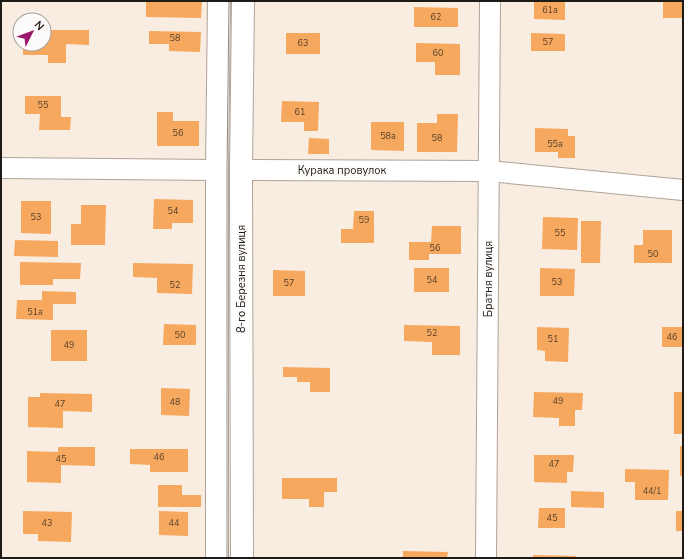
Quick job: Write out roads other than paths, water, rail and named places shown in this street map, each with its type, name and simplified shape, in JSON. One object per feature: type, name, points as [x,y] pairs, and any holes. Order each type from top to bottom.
[{"type":"main road","points":[[217,558],[217,170],[220,1]]},
{"type":"main road","name":"8-го Березня вулиця","points":[[242,558],[241,170],[243,1]]},
{"type":"main road","name":"Курака провулок","points":[[217,170],[241,170]]},
{"type":"street","name":"Братня вулиця","points":[[486,558],[490,1]]},
{"type":"street","name":"Курака провулок","points":[[1,168],[217,170]]},
{"type":"street","name":"Курака провулок","points":[[241,170],[489,171],[683,190]]},
{"type":"tram line","points":[[227,558],[227,170],[229,1]]}]
